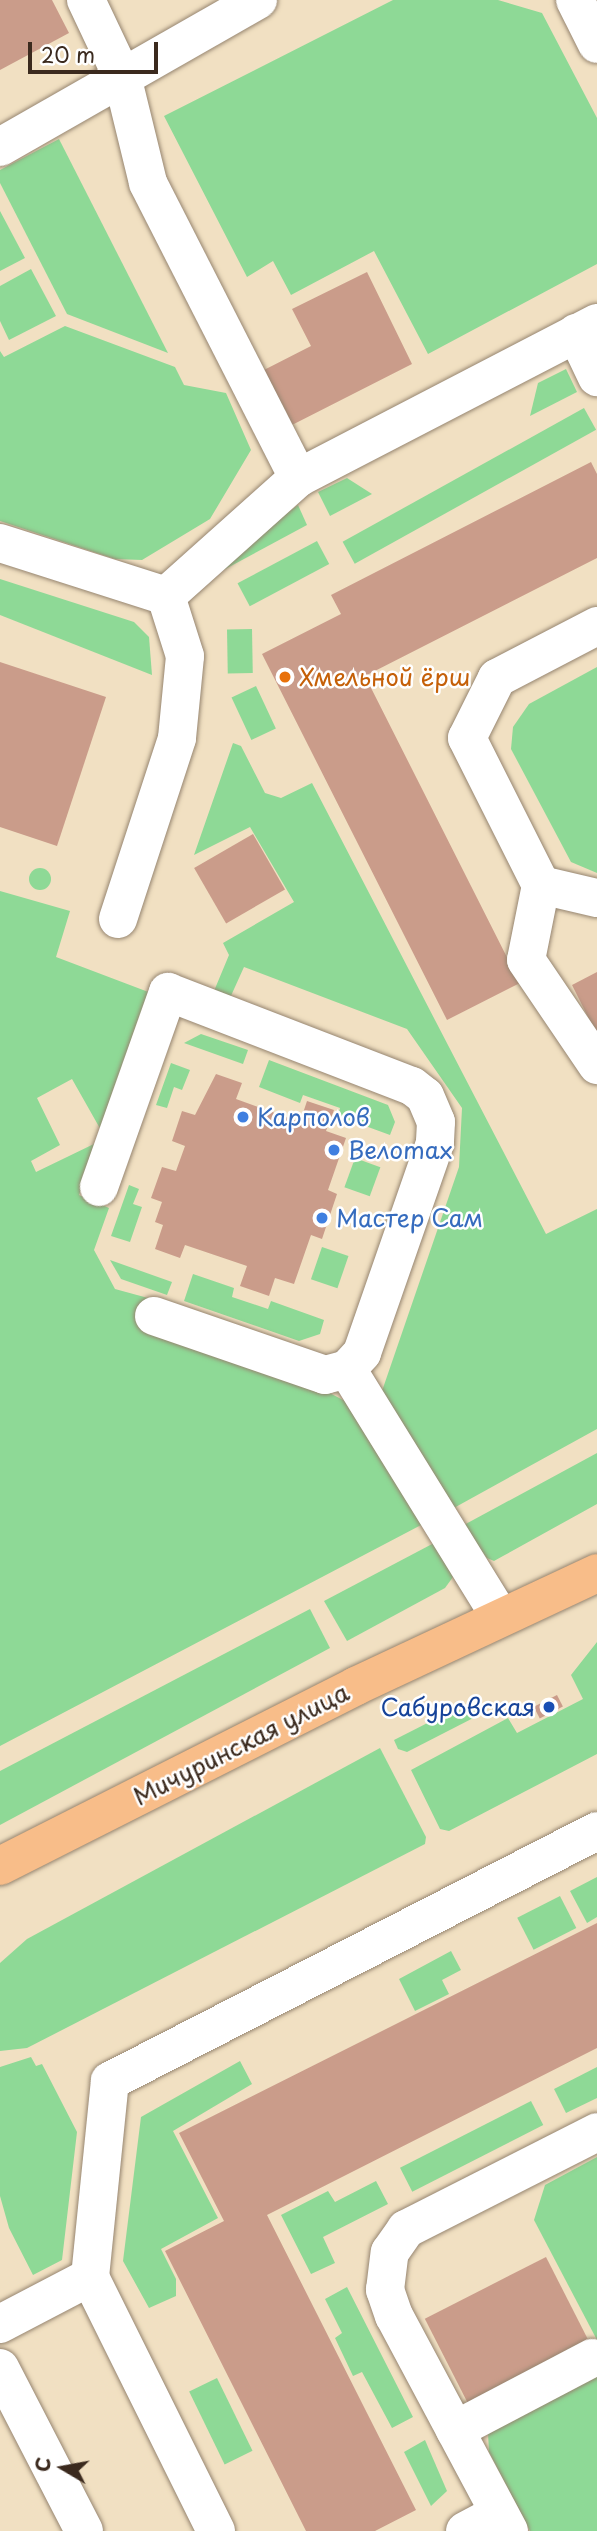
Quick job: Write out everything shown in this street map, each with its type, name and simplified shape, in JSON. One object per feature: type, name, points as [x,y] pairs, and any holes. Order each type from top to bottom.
[{"type":"main road","name":"Мичуринская улица","points":[[0,1866],[500,1617],[597,1573]]},
{"type":"street","points":[[86,0],[122,76],[148,183],[298,478]]},
{"type":"street","points":[[0,147],[258,0]]},
{"type":"street","points":[[575,0],[597,44]]},
{"type":"street","points":[[166,596],[298,478],[587,328],[597,377]]},
{"type":"street","points":[[0,543],[166,596]]},
{"type":"street","points":[[118,919],[177,738],[185,656],[166,596]]},
{"type":"street","points":[[597,626],[497,678],[467,738],[541,885],[526,960],[597,1065]]},
{"type":"street","points":[[541,885],[597,898]]},
{"type":"street","points":[[99,1187],[168,992],[412,1086],[432,1106],[435,1143],[362,1353],[347,1369],[326,1375],[154,1315]]},
{"type":"street","points":[[347,1369],[500,1617]]},
{"type":"street","points":[[216,2531],[90,2277],[110,2081],[597,1831]]},
{"type":"street","points":[[465,2531],[504,2522],[394,2316],[385,2290],[390,2252],[406,2229],[597,2132]]},
{"type":"street","points":[[0,2323],[90,2277]]},
{"type":"street","points":[[455,2430],[592,2358]]},
{"type":"street","points":[[0,2368],[84,2531]]},
{"type":"green space","points":[[393,0],[498,0],[542,13],[597,118],[597,264],[428,354],[374,251],[291,295],[273,261],[247,277],[164,116]]},
{"type":"green space","points":[[59,139],[168,353],[67,314],[0,183],[0,170]]},
{"type":"green space","points":[[0,211],[25,258],[0,271]]},
{"type":"green space","points":[[31,269],[56,316],[9,340],[0,321],[0,286]]},
{"type":"green space","points":[[65,326],[175,367],[184,385],[226,393],[251,450],[210,519],[142,560],[115,559],[0,521],[0,351],[4,357]]},
{"type":"green space","points":[[566,369],[577,392],[530,416],[538,383]]},
{"type":"green space","points":[[584,408],[596,430],[355,564],[343,542]]},
{"type":"green space","points":[[347,478],[372,494],[330,516],[318,492]]},
{"type":"green space","points":[[298,505],[307,525],[218,573],[222,561]]},
{"type":"green space","points":[[317,541],[329,564],[250,606],[238,583]]},
{"type":"green space","points":[[0,579],[134,622],[149,637],[152,675],[0,615]]},
{"type":"green space","points":[[227,629],[252,629],[253,673],[228,673]]},
{"type":"green space","points":[[597,667],[597,873],[571,862],[511,749],[513,727],[529,704]]},
{"type":"green space","points":[[256,686],[276,729],[251,740],[232,697]]},
{"type":"green space","points":[[233,743],[241,746],[265,793],[281,798],[312,783],[546,1234],[597,1209],[597,1429],[452,1509],[382,1391],[459,1167],[462,1108],[407,1029],[244,967],[230,998],[214,991],[229,955],[223,943],[294,902],[250,827],[194,855]]},
{"type":"green space","points":[[40,868],[48,871],[51,879],[48,887],[40,890],[32,887],[29,879],[32,871]]},
{"type":"green space","points":[[0,891],[70,911],[56,957],[151,993],[102,1132],[72,1079],[37,1098],[60,1145],[31,1161],[36,1172],[98,1142],[79,1195],[109,1208],[94,1250],[115,1289],[148,1298],[345,1401],[423,1524],[0,1746]]},
{"type":"green space","points":[[201,1034],[248,1050],[243,1064],[184,1043]]},
{"type":"green space","points":[[269,1060],[388,1105],[395,1122],[390,1135],[338,1116],[340,1108],[303,1095],[300,1103],[259,1087]]},
{"type":"green space","points":[[171,1063],[190,1070],[182,1090],[174,1087],[167,1108],[156,1105]]},
{"type":"green space","points":[[355,1158],[380,1167],[370,1196],[344,1187]]},
{"type":"green space","points":[[129,1185],[139,1189],[133,1204],[142,1207],[130,1242],[111,1236]]},
{"type":"green space","points":[[322,1247],[348,1256],[337,1288],[311,1279]]},
{"type":"green space","points":[[110,1260],[172,1282],[167,1295],[121,1279]]},
{"type":"green space","points":[[193,1274],[234,1288],[232,1297],[268,1309],[271,1301],[324,1320],[320,1334],[299,1341],[184,1301]]},
{"type":"green space","points":[[597,1453],[597,1504],[494,1561],[487,1558],[462,1526]]},
{"type":"green space","points":[[434,1543],[453,1577],[445,1588],[347,1641],[324,1601]]},
{"type":"green space","points":[[310,1609],[330,1648],[0,1825],[0,1771]]},
{"type":"green space","points":[[597,1642],[597,1754],[449,1831],[440,1829],[411,1770],[508,1718],[517,1733],[583,1699],[571,1675]]},
{"type":"green space","points":[[453,1710],[485,1712],[407,1752],[398,1749],[394,1740]]},
{"type":"green space","points":[[380,1748],[426,1837],[425,1844],[27,2048],[0,2051],[0,1963],[27,1939]]},
{"type":"green space","points":[[597,1877],[597,1917],[587,1923],[570,1891]]},
{"type":"green space","points":[[560,1896],[576,1928],[534,1950],[517,1918]]},
{"type":"green space","points":[[451,1951],[461,1970],[442,1980],[449,1994],[415,2011],[399,1979]]},
{"type":"green space","points":[[31,2057],[36,2066],[42,2064],[77,2132],[62,2260],[33,2275],[9,2228],[0,2196],[0,2067]]},
{"type":"green space","points":[[240,2061],[252,2084],[173,2131],[218,2218],[161,2249],[176,2279],[176,2296],[149,2308],[123,2261],[141,2117]]},
{"type":"green space","points":[[597,2067],[597,2098],[566,2113],[554,2089]]},
{"type":"green space","points":[[531,2101],[543,2125],[412,2192],[400,2168]]},
{"type":"green space","points":[[597,2157],[597,2340],[534,2220],[545,2185]]},
{"type":"green space","points":[[376,2181],[388,2204],[323,2237],[335,2263],[311,2274],[281,2215],[328,2191],[335,2202]]},
{"type":"green space","points":[[347,2287],[413,2417],[392,2428],[362,2372],[353,2376],[335,2338],[342,2333],[325,2299]]},
{"type":"green space","points":[[597,2367],[597,2531],[530,2531],[489,2452],[488,2433]]},
{"type":"green space","points":[[217,2378],[253,2451],[225,2464],[189,2392]]},
{"type":"green space","points":[[425,2440],[447,2491],[431,2506],[404,2452]]},
{"type":"building","points":[[0,0],[52,0],[69,33],[0,70]]},
{"type":"building","points":[[367,272],[412,364],[290,426],[262,371],[311,346],[292,309]]},
{"type":"building","points":[[591,462],[597,474],[597,558],[365,676],[520,983],[447,1020],[262,654],[341,614],[331,595]]},
{"type":"building","points":[[0,662],[106,697],[57,846],[0,827]]},
{"type":"building","points":[[253,834],[285,889],[226,923],[194,868]]},
{"type":"building","points":[[597,972],[597,1035],[572,985]]},
{"type":"building","points":[[216,1074],[242,1083],[236,1099],[300,1122],[307,1101],[334,1110],[326,1131],[346,1138],[328,1190],[337,1194],[322,1239],[311,1235],[294,1284],[275,1278],[269,1296],[240,1286],[247,1266],[185,1245],[180,1258],[155,1249],[163,1225],[155,1222],[162,1202],[151,1198],[162,1167],[176,1171],[185,1146],[172,1141],[182,1111],[195,1115]]},
{"type":"building","points":[[557,1695],[563,1707],[540,1718],[534,1707]]},
{"type":"building","points":[[597,1923],[597,2048],[267,2215],[416,2510],[375,2531],[306,2531],[165,2251],[224,2221],[179,2133]]},
{"type":"building","points":[[546,2257],[591,2345],[470,2407],[425,2319]]},
{"type":"place","name":"Хмельной ёрш","points":[[285,677]]},
{"type":"place","name":"Карполов","points":[[243,1117]]},
{"type":"place","name":"Велоmax","points":[[334,1150]]},
{"type":"place","name":"Мастер Сам","points":[[322,1218]]},
{"type":"place","name":"Сабуровская","points":[[549,1707]]}]
